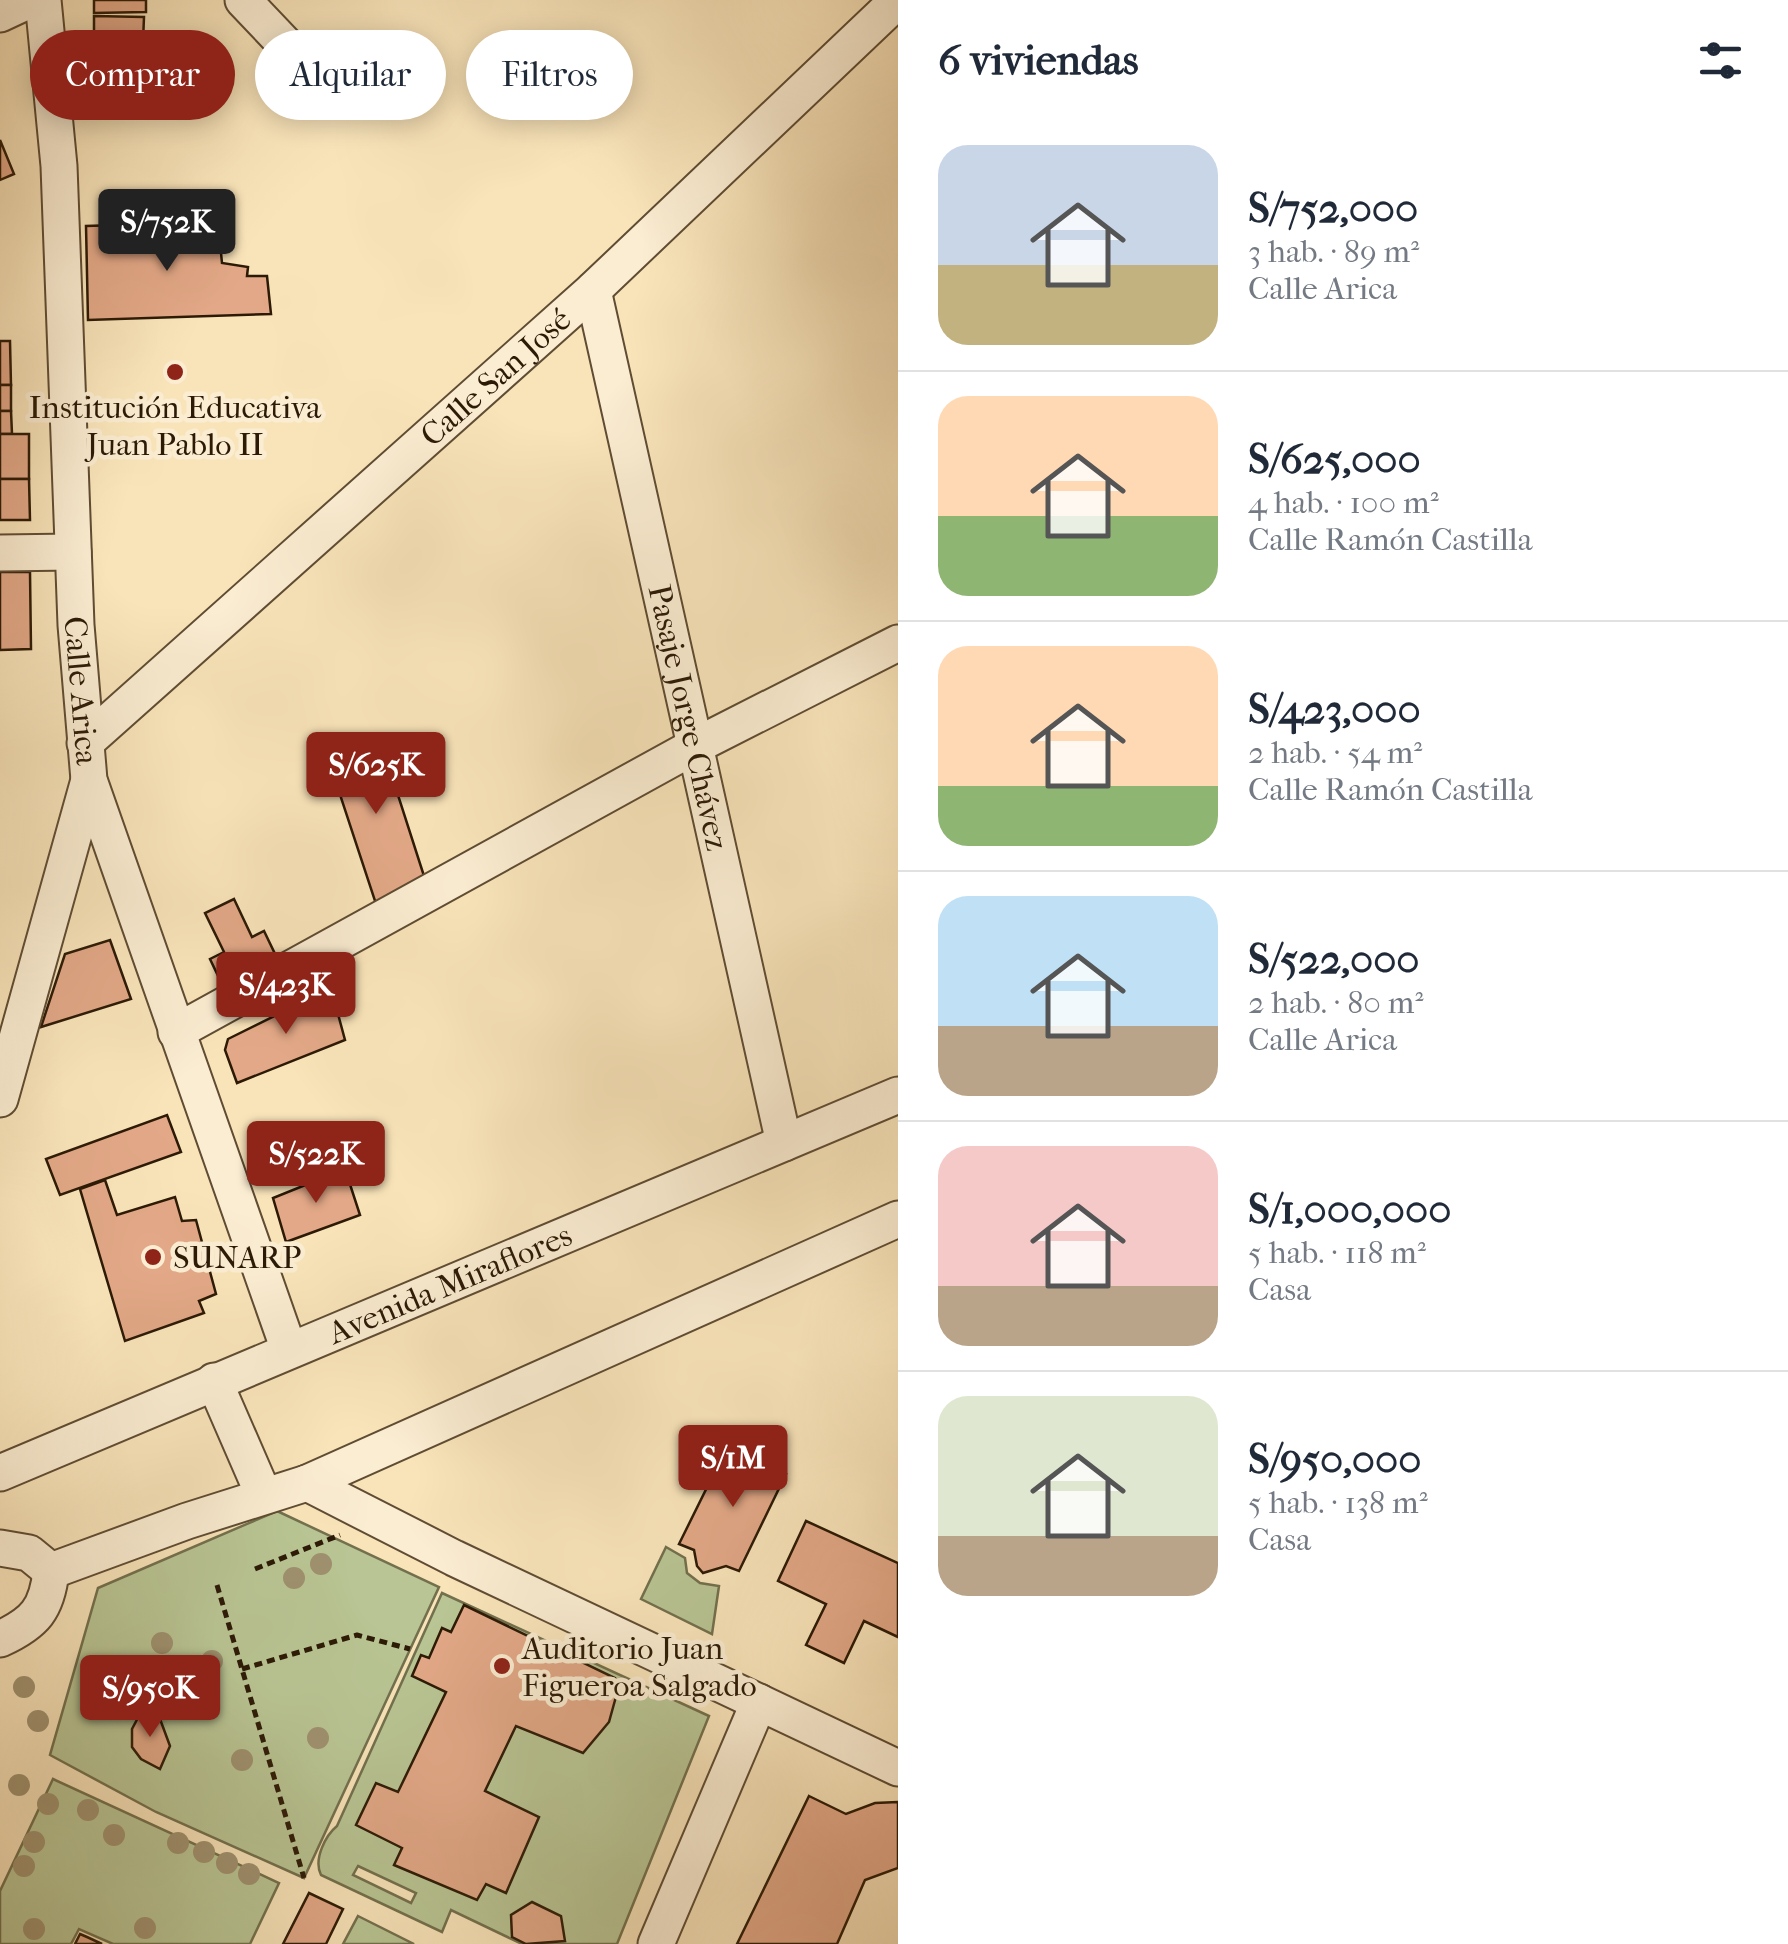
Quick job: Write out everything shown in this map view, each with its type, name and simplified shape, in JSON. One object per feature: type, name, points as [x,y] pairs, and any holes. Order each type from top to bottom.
[{"type":"street","points":[[0,14],[30,0]]},
{"type":"street","name":"Calle Arica","points":[[43,0],[59,166],[73,552],[89,780],[289,1350]]},
{"type":"street","points":[[243,0],[272,30]]},
{"type":"street","name":"Calle San José","points":[[85,743],[593,290],[898,0]]},
{"type":"street","name":"Pasaje Jorge Chávez","points":[[593,290],[784,1143]]},
{"type":"street","points":[[0,553],[73,552]]},
{"type":"street","points":[[176,1032],[695,746],[898,643]]},
{"type":"street","points":[[0,1099],[89,780]]},
{"type":"street","name":"Avenida Miraflores","points":[[0,1472],[898,1096]]},
{"type":"street","points":[[52,1571],[307,1483],[898,1218]]},
{"type":"street","points":[[214,1381],[264,1496]]},
{"type":"street","points":[[307,1483],[454,1558],[898,1768]]},
{"type":"street","points":[[0,1548],[29,1553],[52,1571]]},
{"type":"street","points":[[0,1639],[30,1626],[48,1602],[52,1571]]},
{"type":"street","points":[[656,1944],[759,1702]]},
{"type":"path","points":[[217,1585],[304,1878]]},
{"type":"path","points":[[242,1668],[357,1635],[410,1649]]},
{"type":"green space","points":[[277,1511],[439,1587],[304,1878],[156,1812],[50,1755],[98,1588]]},
{"type":"green space","points":[[666,1547],[685,1558],[687,1573],[700,1583],[719,1586],[712,1634],[641,1599]]},
{"type":"green space","points":[[442,1593],[709,1716],[617,1944],[522,1944],[451,1910],[442,1932],[321,1875],[322,1848],[337,1826]],"holes":[[[358,1866],[416,1893],[411,1903],[353,1875]]]},
{"type":"green space","points":[[53,1779],[279,1883],[250,1944],[113,1944],[79,1929],[71,1944],[0,1944],[0,1891]]},
{"type":"green space","points":[[358,1916],[414,1944],[343,1944]]},
{"type":"building","points":[[94,0],[146,0],[146,12],[94,13]]},
{"type":"building","points":[[94,16],[144,17],[143,30],[94,30]]},
{"type":"building","points":[[0,140],[14,174],[0,180]]},
{"type":"building","points":[[218,222],[222,263],[248,267],[247,276],[267,276],[271,314],[88,320],[86,226]]},
{"type":"building","points":[[0,341],[10,341],[11,385],[0,385]]},
{"type":"building","points":[[0,385],[11,385],[11,411],[0,411]]},
{"type":"building","points":[[0,411],[11,411],[12,434],[0,434]]},
{"type":"building","points":[[0,434],[29,434],[29,479],[0,479]]},
{"type":"building","points":[[0,479],[29,479],[30,520],[0,520]]},
{"type":"building","points":[[0,572],[30,572],[31,649],[0,650]]},
{"type":"building","points":[[379,736],[424,876],[376,904],[326,752]]},
{"type":"building","points":[[234,899],[252,937],[264,931],[276,956],[221,982],[210,959],[224,952],[205,913]]},
{"type":"building","points":[[110,940],[131,999],[41,1027],[65,954]]},
{"type":"building","points":[[331,988],[345,1040],[237,1083],[225,1050],[228,1039]]},
{"type":"building","points":[[167,1115],[181,1152],[60,1195],[46,1159]]},
{"type":"building","points":[[345,1169],[360,1215],[286,1242],[273,1198]]},
{"type":"building","name":"SUNARP","points":[[105,1180],[117,1215],[175,1197],[182,1221],[196,1220],[216,1294],[199,1301],[204,1313],[125,1341],[80,1189]]},
{"type":"building","points":[[727,1447],[742,1454],[754,1447],[762,1449],[768,1453],[770,1466],[786,1474],[739,1571],[726,1566],[703,1573],[697,1566],[694,1550],[679,1544]]},
{"type":"building","points":[[806,1521],[898,1563],[898,1637],[864,1621],[844,1663],[806,1645],[826,1604],[778,1581]]},
{"type":"building","points":[[464,1605],[615,1678],[617,1693],[609,1722],[583,1753],[516,1726],[485,1791],[539,1817],[506,1893],[486,1884],[477,1900],[394,1865],[402,1848],[356,1825],[376,1783],[398,1792],[446,1692],[412,1676],[421,1655],[429,1658],[442,1628],[451,1632]]},
{"type":"building","points":[[141,1712],[160,1719],[170,1746],[160,1769],[141,1759],[132,1747],[132,1729]]},
{"type":"building","points":[[809,1796],[846,1814],[875,1803],[898,1802],[898,1868],[865,1880],[837,1944],[737,1944]]},
{"type":"building","points":[[309,1893],[343,1909],[326,1944],[283,1944]]},
{"type":"building","points":[[532,1902],[561,1916],[565,1941],[526,1944],[512,1937],[511,1915]]},
{"type":"building","points":[[80,1934],[87,1937],[102,1944],[75,1944]]},
{"type":"place","name":"Institución Educativa Juan Pablo II","points":[[175,372]]},
{"type":"place","name":"SUNARP","points":[[153,1257]]},
{"type":"place","name":"Auditorio Juan Figueroa Salgado","points":[[502,1666]]}]
